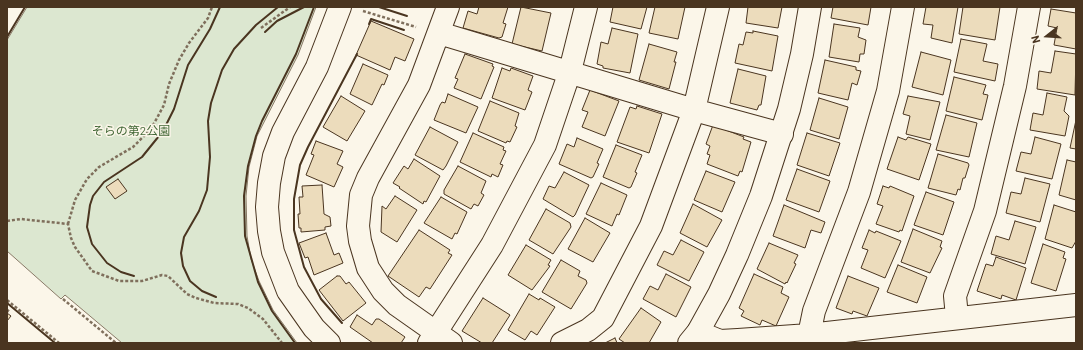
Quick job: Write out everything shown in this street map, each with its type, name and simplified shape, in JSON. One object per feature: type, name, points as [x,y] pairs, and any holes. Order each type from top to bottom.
[{"type":"street","points":[[329,343],[314,328],[288,291],[273,252],[267,207],[269,183],[274,156],[283,132],[317,67],[340,7]]},
{"type":"street","points":[[448,7],[439,33],[408,106],[368,178],[361,195],[358,226],[364,256],[375,281],[397,305],[439,339],[546,145],[570,71],[586,7]]},
{"type":"street","points":[[562,343],[597,325],[603,318],[651,226],[694,110],[718,7]]},
{"type":"street","points":[[810,7],[799,68],[782,134],[750,226],[719,294],[694,338],[720,341],[809,335],[957,317],[1076,305]]},
{"type":"street","points":[[809,335],[814,311],[859,192],[888,91],[903,7]]},
{"type":"street","points":[[957,317],[955,296],[985,211],[1015,86],[1029,7]]},
{"type":"street","points":[[439,33],[570,71],[694,110],[782,134]]},
{"type":"path","points":[[212,7],[208,18],[189,43],[179,60],[169,84],[164,105],[151,129],[133,147],[100,167],[87,179],[75,200],[68,224],[71,238],[75,247],[92,271],[119,281],[142,281],[162,275],[168,276],[187,294],[196,298],[214,303],[238,304],[248,308],[263,319],[282,343]]},
{"type":"path","points":[[261,28],[290,7]]},
{"type":"path","points":[[371,13],[405,24]]},
{"type":"path","points":[[7,221],[21,219],[68,224]]},
{"type":"path","points":[[64,299],[116,343]]},
{"type":"path","points":[[7,300],[59,343]]},
{"type":"path","points":[[7,312],[10,309]]},
{"type":"green space","name":"そらの第2公園","points":[[27,7],[316,7],[298,55],[257,136],[249,167],[246,196],[247,236],[251,259],[259,281],[273,310],[297,343],[122,343],[65,295],[61,299],[7,251],[7,40]]},
{"type":"building","points":[[479,7],[508,7],[503,23],[506,24],[502,37],[499,38],[463,28],[468,11],[477,14]]},
{"type":"building","points":[[521,7],[551,13],[542,51],[512,44]]},
{"type":"building","points":[[613,7],[647,7],[641,29],[610,22]]},
{"type":"building","points":[[655,7],[685,7],[678,39],[649,33]]},
{"type":"building","points":[[748,7],[782,7],[778,28],[746,23]]},
{"type":"building","points":[[833,7],[871,7],[868,25],[831,18]]},
{"type":"building","points":[[926,7],[958,7],[952,43],[931,38],[933,25],[923,24]]},
{"type":"building","points":[[963,7],[1000,7],[995,40],[959,34]]},
{"type":"building","points":[[1051,9],[1076,13],[1076,49],[1054,45],[1057,28],[1048,26]]},
{"type":"building","points":[[371,21],[414,39],[405,61],[395,57],[390,70],[356,55]]},
{"type":"building","points":[[834,24],[860,28],[858,37],[866,40],[864,54],[860,54],[859,62],[829,57]]},
{"type":"building","points":[[612,28],[638,34],[630,73],[603,68],[603,66],[597,64],[601,42],[608,44]]},
{"type":"building","points":[[753,31],[778,36],[772,71],[735,63],[739,44],[743,45],[746,32],[753,33]]},
{"type":"building","points":[[961,39],[987,44],[983,61],[998,64],[995,81],[954,72]]},
{"type":"building","points":[[649,44],[677,52],[669,89],[639,80]]},
{"type":"building","points":[[1055,51],[1076,54],[1075,95],[1037,89],[1039,71],[1051,73]]},
{"type":"building","points":[[921,52],[951,60],[943,95],[912,87]]},
{"type":"building","points":[[465,54],[493,64],[492,66],[494,67],[481,99],[454,88],[458,79],[455,78]]},
{"type":"building","points":[[825,60],[856,67],[856,70],[861,71],[857,85],[852,83],[848,100],[818,93]]},
{"type":"building","points":[[363,64],[388,75],[372,105],[350,94]]},
{"type":"building","points":[[502,68],[510,71],[511,68],[533,76],[528,90],[532,92],[525,110],[492,98]]},
{"type":"building","points":[[738,69],[766,76],[761,105],[759,105],[757,110],[730,103]]},
{"type":"building","points":[[954,77],[986,85],[983,94],[988,95],[982,120],[946,111]]},
{"type":"building","points":[[590,90],[619,101],[605,136],[582,127],[588,112],[582,110]]},
{"type":"building","points":[[1047,93],[1067,97],[1064,111],[1069,116],[1065,136],[1030,130],[1033,113],[1043,115]]},
{"type":"building","points":[[448,94],[478,107],[466,133],[434,120],[440,105],[442,102],[445,103]]},
{"type":"building","points":[[341,96],[365,111],[347,141],[323,127]]},
{"type":"building","points":[[908,96],[940,102],[930,140],[906,134],[910,116],[903,114]]},
{"type":"building","points":[[819,98],[848,107],[839,139],[810,130]]},
{"type":"building","points":[[490,101],[519,113],[515,126],[517,127],[510,142],[507,141],[506,143],[478,131]]},
{"type":"building","points":[[637,106],[662,114],[649,153],[617,142],[630,107],[636,109]]},
{"type":"building","points":[[946,115],[977,123],[969,157],[936,150]]},
{"type":"building","points":[[1076,120],[1076,149],[1070,148]]},
{"type":"building","points":[[713,125],[744,137],[743,139],[751,142],[742,172],[740,171],[738,176],[707,164],[710,155],[707,154],[710,146],[706,144]]},
{"type":"building","points":[[430,127],[458,142],[443,170],[415,155]]},
{"type":"building","points":[[473,133],[504,147],[503,150],[506,151],[500,164],[503,165],[498,177],[492,174],[491,177],[460,162]]},
{"type":"building","points":[[807,133],[840,143],[829,176],[797,165]]},
{"type":"building","points":[[898,137],[906,140],[908,137],[931,144],[919,180],[887,169]]},
{"type":"building","points":[[1035,137],[1061,144],[1052,179],[1016,171],[1021,152],[1031,154]]},
{"type":"building","points":[[577,138],[603,149],[597,163],[599,164],[593,177],[591,178],[559,164],[567,144],[574,147]]},
{"type":"building","points":[[316,141],[343,151],[337,164],[343,167],[334,187],[306,175],[314,155],[311,154]]},
{"type":"building","points":[[616,145],[642,155],[635,172],[637,173],[631,187],[629,188],[603,177]]},
{"type":"building","points":[[938,154],[968,163],[969,165],[965,178],[963,178],[960,190],[958,189],[956,195],[928,188]]},
{"type":"building","points":[[414,159],[440,176],[426,202],[424,201],[423,204],[393,183],[404,166],[408,169]]},
{"type":"building","points":[[1067,160],[1076,162],[1076,200],[1059,195]]},
{"type":"building","points":[[458,166],[486,181],[481,193],[484,195],[478,206],[474,204],[471,209],[444,194],[444,190]]},
{"type":"building","points":[[797,169],[830,181],[819,212],[786,200]]},
{"type":"building","points":[[706,171],[735,182],[722,212],[694,200]]},
{"type":"building","points":[[564,172],[589,185],[573,217],[543,199],[549,186],[555,188]]},
{"type":"building","points":[[1025,178],[1050,184],[1040,222],[1006,213],[1011,192],[1021,194]]},
{"type":"building","points":[[118,179],[127,191],[115,199],[106,187]]},
{"type":"building","points":[[601,183],[627,195],[619,215],[617,214],[612,226],[586,214]]},
{"type":"building","points":[[322,185],[324,214],[330,217],[331,226],[325,227],[325,230],[301,232],[301,228],[299,228],[298,214],[300,214],[299,197],[303,197],[302,186]]},
{"type":"building","points":[[883,186],[889,188],[890,186],[914,196],[902,231],[900,230],[899,232],[876,224],[883,206],[877,204]]},
{"type":"building","points":[[926,192],[954,202],[943,235],[914,225]]},
{"type":"building","points":[[395,196],[417,210],[397,242],[381,232],[382,206],[386,209]]},
{"type":"building","points":[[441,197],[467,212],[457,234],[455,233],[452,239],[424,223]]},
{"type":"building","points":[[693,204],[722,220],[707,247],[680,233]]},
{"type":"building","points":[[784,205],[825,222],[821,233],[811,230],[805,248],[773,236]]},
{"type":"building","points":[[1054,205],[1076,212],[1076,241],[1072,248],[1045,239]]},
{"type":"building","points":[[546,209],[570,223],[571,227],[553,254],[529,240]]},
{"type":"building","points":[[585,218],[610,233],[593,262],[568,249]]},
{"type":"building","points":[[1015,221],[1036,227],[1025,264],[991,254],[996,236],[1009,240]]},
{"type":"building","points":[[913,229],[942,241],[940,247],[942,248],[930,273],[901,262]]},
{"type":"building","points":[[419,230],[450,250],[448,253],[452,255],[430,289],[426,287],[419,297],[388,276]]},
{"type":"building","points":[[869,230],[875,233],[876,231],[901,241],[885,278],[861,268],[868,250],[862,248]]},
{"type":"building","points":[[326,233],[334,255],[339,253],[343,263],[314,275],[308,257],[305,258],[299,243]]},
{"type":"building","points":[[681,240],[704,252],[689,281],[657,265],[664,251],[673,255]]},
{"type":"building","points":[[769,243],[798,255],[794,263],[796,264],[787,283],[786,282],[785,284],[757,269]]},
{"type":"building","points":[[1043,244],[1065,252],[1063,258],[1066,259],[1056,291],[1031,283]]},
{"type":"building","points":[[526,245],[551,260],[548,265],[550,266],[532,290],[508,275]]},
{"type":"building","points":[[996,257],[1026,268],[1016,300],[1002,295],[1001,299],[977,291],[986,264],[993,266]]},
{"type":"building","points":[[561,260],[580,271],[578,276],[586,280],[587,283],[571,309],[542,292]]},
{"type":"building","points":[[898,265],[927,277],[917,303],[887,292]]},
{"type":"building","points":[[666,274],[691,287],[676,317],[643,299],[650,286],[658,290]]},
{"type":"building","points":[[754,274],[783,287],[781,293],[789,297],[776,326],[762,320],[760,325],[741,316],[744,311],[739,308]]},
{"type":"building","points":[[337,276],[340,276],[346,284],[349,282],[366,303],[343,321],[319,290]]},
{"type":"building","points":[[848,276],[879,288],[867,316],[853,311],[852,314],[836,308]]},
{"type":"building","points":[[529,294],[539,300],[540,298],[555,307],[537,335],[531,331],[525,340],[508,330]]},
{"type":"building","points":[[483,298],[510,315],[492,343],[482,343],[462,331]]},
{"type":"building","points":[[641,308],[661,322],[649,343],[625,343],[619,339]]},
{"type":"building","points":[[7,313],[11,316],[7,321]]},
{"type":"building","points":[[357,315],[372,325],[376,319],[379,319],[405,337],[401,343],[373,343],[350,327]]},
{"type":"building","points":[[615,338],[617,343],[605,343]]},
{"type":"wall","points":[[7,37],[25,7]]},
{"type":"wall","points":[[134,276],[121,272],[107,263],[92,244],[87,227],[90,205],[93,196],[104,182],[142,157],[163,131],[174,109],[188,65],[210,29],[220,7]]},
{"type":"wall","points":[[216,297],[202,291],[190,281],[183,266],[181,253],[184,237],[199,211],[207,190],[210,157],[208,121],[211,103],[222,70],[234,49],[256,25],[278,7]]},
{"type":"wall","points":[[265,32],[277,21],[304,7]]},
{"type":"wall","points":[[295,343],[272,311],[258,282],[245,236],[244,196],[248,166],[256,136],[296,54],[314,7]]},
{"type":"wall","points":[[379,7],[407,16]]},
{"type":"wall","points":[[369,24],[371,19],[404,30]]},
{"type":"wall","points":[[342,323],[321,299],[304,267],[294,230],[294,199],[300,165],[357,54]]},
{"type":"wall","points":[[7,303],[55,343]]}]
